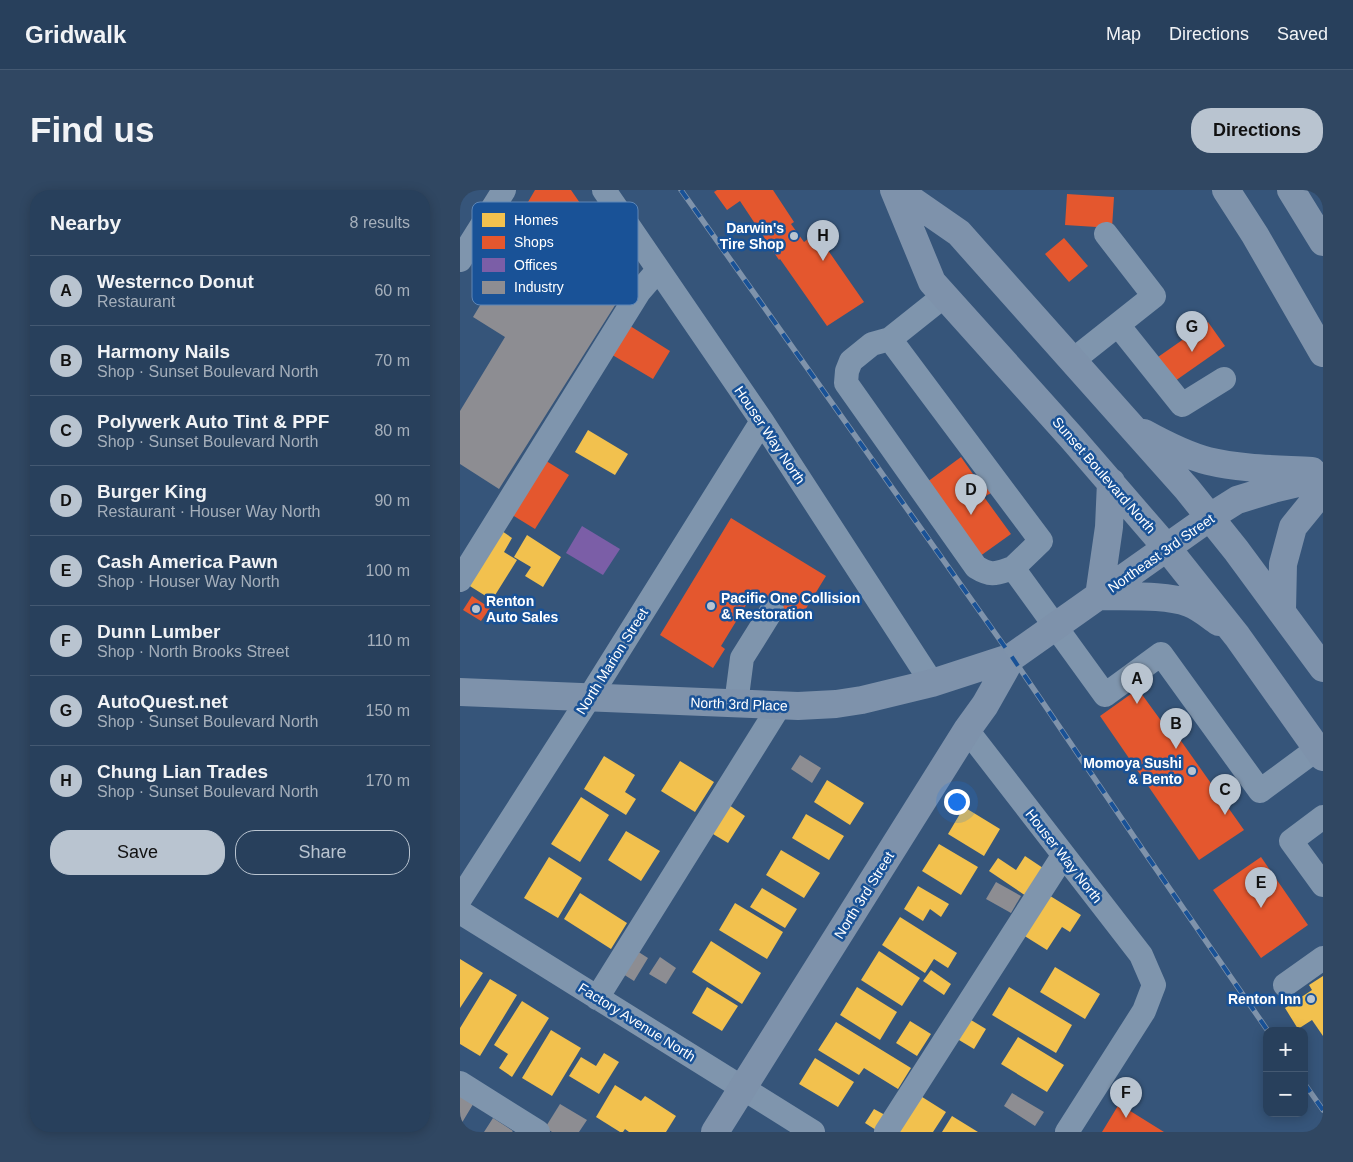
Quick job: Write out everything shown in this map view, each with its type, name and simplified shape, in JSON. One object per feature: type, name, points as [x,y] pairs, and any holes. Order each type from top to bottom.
[{"type":"highway","points":[[1226,190],[1256,236],[1323,352]]},
{"type":"highway","points":[[1292,190],[1323,242]]},
{"type":"main road","name":"Sunset Boulevard North","points":[[896,190],[932,282],[1111,482],[1167,548],[1237,636],[1320,753]]},
{"type":"main road","name":"Sunset Boulevard North","points":[[896,190],[959,233],[1187,489],[1282,610],[1323,668]]},
{"type":"main road","points":[[1123,417],[1142,432],[1162,444],[1191,456],[1241,466],[1323,472]]},
{"type":"main road","name":"Northeast 3rd Street","points":[[1012,657],[1210,517],[1237,500],[1323,477]]},
{"type":"main road","points":[[1111,482],[1109,527],[1099,596],[1154,598],[1176,600],[1190,604],[1206,613],[1237,636]]},
{"type":"main road","points":[[1282,610],[1283,564],[1293,527],[1323,490]]},
{"type":"main road","name":"North 3rd Place","points":[[460,692],[736,704],[817,705],[862,700],[932,683],[1012,657]]},
{"type":"main road","name":"North 3rd Street","points":[[715,1132],[967,730],[985,705],[1012,657]]},
{"type":"street","points":[[496,202],[504,190]]},
{"type":"street","name":"Houser Way North","points":[[604,190],[612,202]]},
{"type":"street","points":[[1072,361],[1154,296],[1106,234]]},
{"type":"street","name":"Houser Way North","points":[[638,240],[762,422],[932,683]]},
{"type":"street","points":[[460,260],[472,241]]},
{"type":"street","points":[[638,294],[658,270]]},
{"type":"street","points":[[890,339],[1041,541],[1013,568],[994,574],[986,573],[976,567],[846,383],[847,371],[851,361],[872,344],[890,339],[944,296]]},
{"type":"street","points":[[460,580],[631,305]]},
{"type":"street","points":[[1118,326],[1182,405],[1224,379]]},
{"type":"street","name":"North Marion Street","points":[[460,899],[762,422]]},
{"type":"street","points":[[1013,568],[1105,695],[1161,654],[1260,791],[1320,753]]},
{"type":"street","points":[[736,704],[742,658],[772,610]]},
{"type":"street","points":[[597,998],[780,705]]},
{"type":"street","name":"Houser Way North","points":[[967,730],[1141,955],[1154,985],[1144,1011],[1067,1132]]},
{"type":"street","points":[[1323,817],[1291,841],[1323,885]]},
{"type":"street","points":[[886,1132],[1063,856]]},
{"type":"street","name":"Factory Avenue North","points":[[460,912],[813,1132]]},
{"type":"street","points":[[1285,985],[1323,958]]},
{"type":"street","points":[[460,1083],[538,1132]]},
{"type":"building: Homes","points":[[588,430],[628,454],[615,475],[575,452]]},
{"type":"building: Homes","points":[[499,529],[512,538],[504,552],[517,560],[492,600],[465,583]]},
{"type":"building: Homes","points":[[527,535],[561,557],[543,587],[525,576],[531,567],[514,557]]},
{"type":"building: Homes","points":[[604,756],[635,775],[625,792],[636,799],[626,815],[584,789]]},
{"type":"building: Homes","points":[[680,761],[714,782],[695,812],[661,791]]},
{"type":"building: Homes","points":[[827,780],[864,803],[850,825],[814,802]]},
{"type":"building: Homes","points":[[581,797],[609,815],[580,862],[551,844]]},
{"type":"building: Homes","points":[[726,803],[745,816],[728,843],[708,831]]},
{"type":"building: Homes","points":[[964,807],[1000,829],[984,856],[948,834]]},
{"type":"building: Homes","points":[[806,814],[844,836],[829,860],[792,838]]},
{"type":"building: Homes","points":[[626,831],[660,851],[641,881],[608,860]]},
{"type":"building: Homes","points":[[939,844],[978,867],[961,895],[922,871]]},
{"type":"building: Homes","points":[[781,850],[820,873],[804,898],[766,875]]},
{"type":"building: Homes","points":[[1025,856],[1043,868],[1026,896],[989,871],[998,858],[1016,870]]},
{"type":"building: Homes","points":[[549,857],[582,878],[558,918],[524,898]]},
{"type":"building: Homes","points":[[918,886],[949,904],[941,917],[930,909],[923,921],[904,909]]},
{"type":"building: Homes","points":[[762,888],[797,909],[785,928],[750,907]]},
{"type":"building: Homes","points":[[580,893],[627,923],[611,949],[564,919]]},
{"type":"building: Homes","points":[[1047,894],[1081,915],[1070,932],[1062,927],[1047,950],[1023,935]]},
{"type":"building: Homes","points":[[735,903],[783,932],[767,959],[719,930]]},
{"type":"building: Homes","points":[[900,917],[957,953],[948,968],[934,959],[925,973],[882,945]]},
{"type":"building: Homes","points":[[711,941],[761,973],[742,1004],[692,972]]},
{"type":"building: Homes","points":[[879,951],[920,978],[902,1006],[861,980]]},
{"type":"building: Homes","points":[[460,959],[483,973],[460,1008]]},
{"type":"building: Homes","points":[[1055,967],[1100,994],[1085,1019],[1040,992]]},
{"type":"building: Homes","points":[[931,970],[951,984],[944,995],[923,981]]},
{"type":"building: Homes","name":"Renton Inn","points":[[1323,976],[1323,1036],[1312,1020],[1301,1027],[1297,1027],[1285,1008],[1312,990],[1309,985]]},
{"type":"building: Homes","points":[[490,979],[517,995],[480,1056],[460,1044],[460,1028]]},
{"type":"building: Homes","points":[[707,987],[738,1006],[722,1031],[692,1013]]},
{"type":"building: Homes","points":[[857,987],[897,1012],[880,1040],[840,1015]]},
{"type":"building: Homes","points":[[1009,987],[1072,1025],[1056,1053],[992,1015]]},
{"type":"building: Homes","points":[[522,1001],[549,1018],[512,1077],[499,1068],[508,1054],[494,1045]]},
{"type":"building: Homes","points":[[966,1017],[986,1029],[974,1049],[954,1037]]},
{"type":"building: Homes","points":[[910,1021],[931,1034],[917,1056],[896,1043]]},
{"type":"building: Homes","points":[[836,1022],[911,1068],[898,1089],[864,1068],[859,1075],[818,1050]]},
{"type":"building: Homes","points":[[551,1030],[581,1048],[552,1096],[522,1078]]},
{"type":"building: Homes","points":[[1018,1037],[1064,1065],[1047,1092],[1001,1064]]},
{"type":"building: Homes","points":[[604,1053],[619,1062],[599,1094],[569,1076],[581,1057],[596,1066]]},
{"type":"building: Homes","points":[[815,1058],[854,1082],[838,1107],[799,1084]]},
{"type":"building: Homes","points":[[615,1085],[641,1101],[645,1096],[676,1116],[666,1132],[629,1132],[625,1129],[623,1132],[620,1132],[596,1117]]},
{"type":"building: Homes","points":[[919,1095],[946,1112],[933,1132],[897,1132]]},
{"type":"building: Homes","points":[[874,1109],[885,1115],[876,1130],[865,1123]]},
{"type":"building: Homes","points":[[952,1116],[978,1132],[942,1132]]},
{"type":"building: Shops","points":[[535,190],[571,190],[579,202],[528,202]]},
{"type":"building: Shops","points":[[717,190],[773,190],[794,222],[791,224],[804,242],[816,233],[864,302],[827,326],[779,260],[740,201],[727,210],[714,192]]},
{"type":"building: Shops","points":[[1067,194],[1114,197],[1112,228],[1065,225]]},
{"type":"building: Shops","points":[[1064,238],[1088,266],[1069,282],[1045,254]]},
{"type":"building: Shops","points":[[1208,322],[1225,346],[1175,381],[1158,357]]},
{"type":"building: Shops","points":[[627,324],[670,351],[653,379],[609,353]]},
{"type":"building: Shops","points":[[961,457],[978,481],[981,479],[991,493],[984,497],[1011,534],[976,559],[923,485]]},
{"type":"building: Shops","points":[[543,459],[569,475],[535,529],[509,513]]},
{"type":"building: Shops","name":"Pacific One Collision & Restoration","points":[[731,518],[826,576],[799,620],[754,592],[721,646],[725,649],[713,668],[660,635]]},
{"type":"building: Shops","name":"Renton Auto Sales","points":[[472,596],[490,608],[481,621],[463,610]]},
{"type":"building: Shops","points":[[1138,689],[1170,733],[1174,731],[1244,830],[1199,860],[1100,716]]},
{"type":"building: Shops","points":[[1261,857],[1308,925],[1261,958],[1213,890]]},
{"type":"building: Shops","points":[[1119,1104],[1164,1132],[1102,1132]]},
{"type":"building: Offices","points":[[582,526],[620,549],[603,575],[566,553]]},
{"type":"building: Industry","points":[[480,305],[615,305],[499,489],[460,464],[460,411],[505,337],[473,317]]},
{"type":"building: Industry","points":[[800,755],[821,768],[812,783],[791,769]]},
{"type":"building: Industry","points":[[996,882],[1021,896],[1011,913],[986,899]]},
{"type":"building: Industry","points":[[637,951],[648,958],[634,981],[623,974]]},
{"type":"building: Industry","points":[[660,957],[676,968],[666,984],[649,974]]},
{"type":"building: Industry","points":[[460,1091],[475,1101],[460,1126]]},
{"type":"building: Industry","points":[[1012,1093],[1044,1112],[1035,1126],[1004,1106]]},
{"type":"building: Industry","points":[[560,1104],[587,1120],[579,1132],[552,1132],[545,1128]]},
{"type":"building: Industry","points":[[493,1118],[513,1131],[484,1132]]},
{"type":"railway","points":[[681,190],[1012,657],[1265,1027]]},
{"type":"railway","points":[[1308,1089],[1323,1110]]},
{"type":"place","name":"Darwin's Tire Shop","points":[[794,236]]},
{"type":"place","name":"Chung Lian Trades","points":[[823,261]]},
{"type":"place","name":"AutoQuest.net","points":[[1192,352]]},
{"type":"place","name":"Burger King","points":[[971,515]]},
{"type":"place","name":"Pacific One Collision & Restoration","points":[[711,606]]},
{"type":"place","name":"Renton Auto Sales","points":[[476,609]]},
{"type":"place","name":"Westernco Donut","points":[[1137,704]]},
{"type":"place","name":"Harmony Nails","points":[[1176,749]]},
{"type":"place","name":"Momoya Sushi & Bento","points":[[1192,771]]},
{"type":"place","name":"Polywerk Auto Tint & PPF","points":[[1225,815]]},
{"type":"place","name":"Cash America Pawn","points":[[1261,908]]},
{"type":"place","name":"Renton Inn","points":[[1311,999]]},
{"type":"place","name":"Dunn Lumber","points":[[1126,1118]]}]
